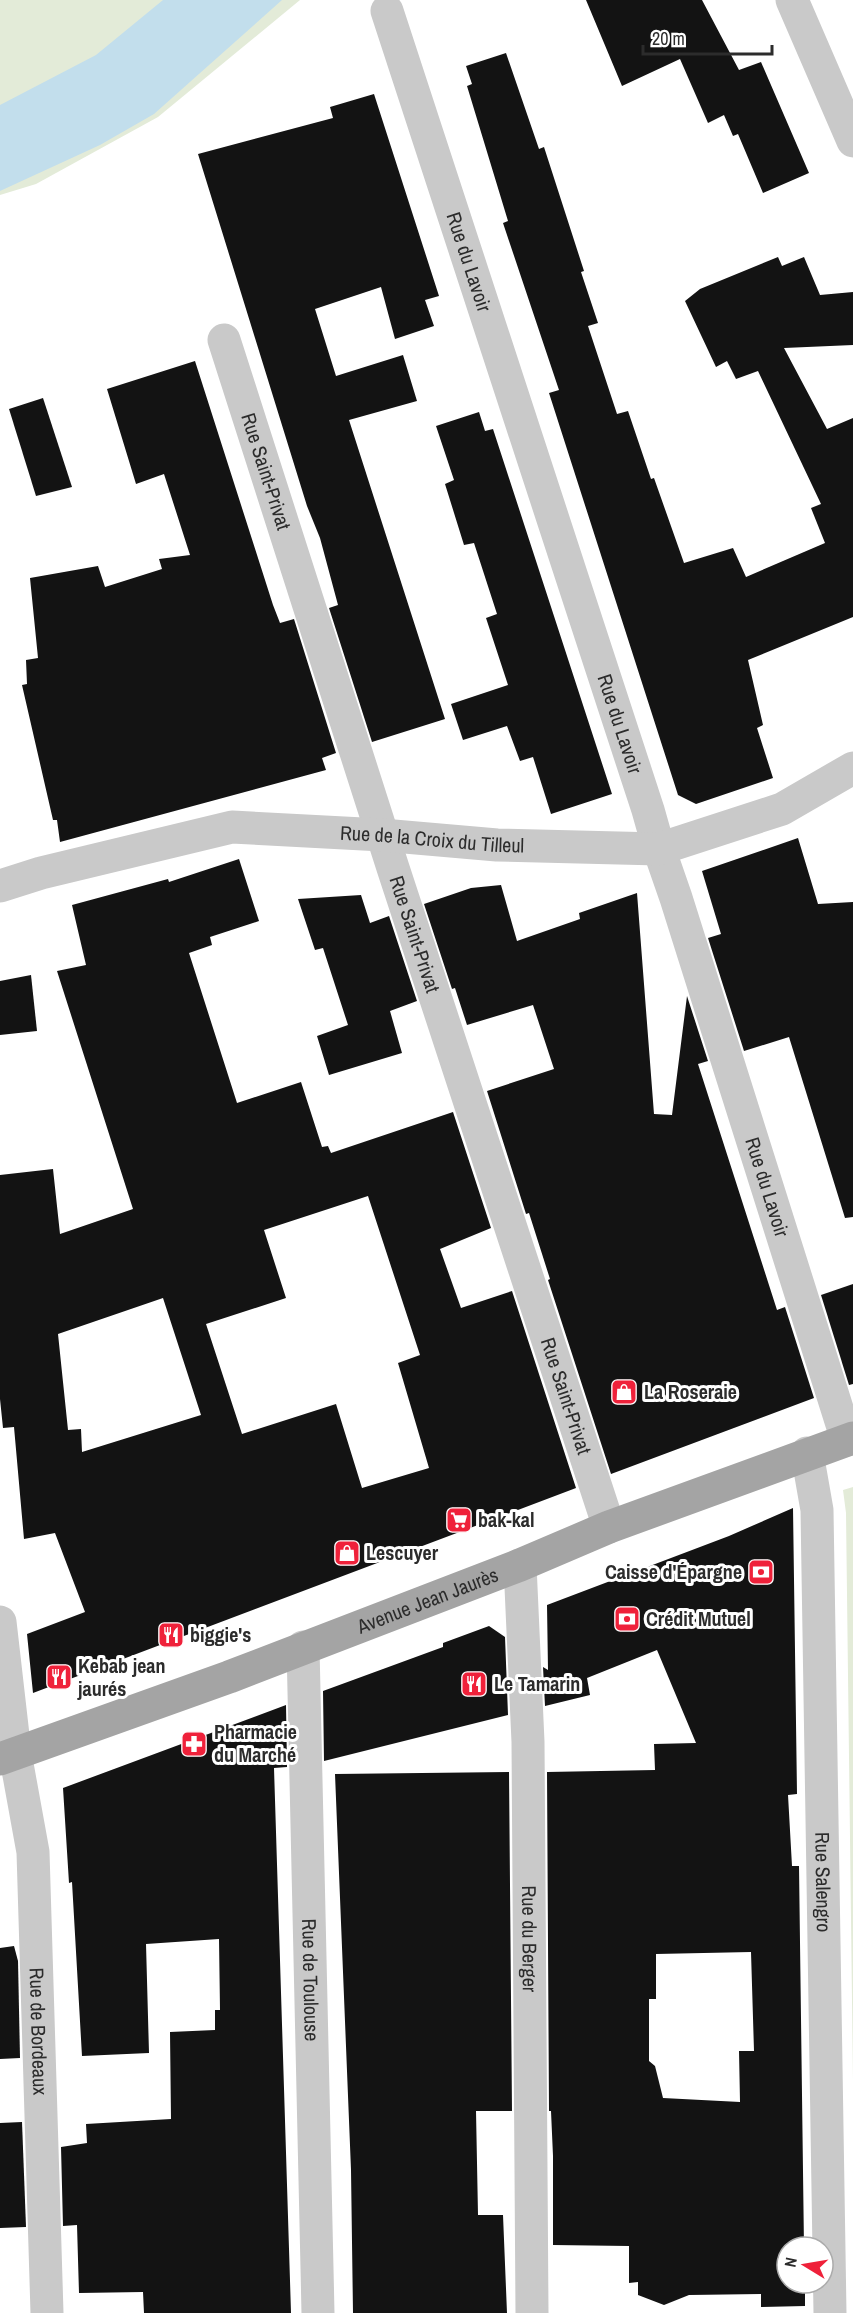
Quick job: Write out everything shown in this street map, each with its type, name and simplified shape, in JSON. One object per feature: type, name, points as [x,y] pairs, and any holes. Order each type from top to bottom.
[{"type":"main road","name":"Avenue Jean Jaurès","points":[[7,1756],[229,1677],[520,1565],[609,1527],[850,1439]]},
{"type":"street","points":[[792,0],[853,141]]},
{"type":"street","name":"Rue du Lavoir","points":[[387,11],[640,783],[659,849],[850,1439]]},
{"type":"street","name":"Rue Saint-Privat","points":[[224,340],[382,835],[609,1527]]},
{"type":"street","name":"Rue de la Croix du Tilleul","points":[[0,886],[41,873],[232,827],[382,835],[497,845],[659,849],[782,809],[853,768]]},
{"type":"street","name":"Rue Salengro","points":[[807,1453],[817,1510],[830,2313]]},
{"type":"street","name":"Rue du Berger","points":[[520,1565],[528,1742],[532,2313]]},
{"type":"street","name":"Rue de Bordeaux","points":[[0,1622],[7,1756],[33,1852],[47,2313]]},
{"type":"street","name":"Rue de Toulouse","points":[[303,1647],[318,2313]]},
{"type":"green space","points":[[0,0],[300,0],[158,117],[36,184],[0,195]]},
{"type":"green space","points":[[853,1487],[853,2081],[846,1513],[843,1490]]},
{"type":"water","points":[[163,0],[282,0],[154,114],[100,145],[0,191],[0,105],[96,55]]},
{"type":"building","points":[[586,0],[702,0],[739,70],[761,62],[809,173],[763,193],[738,134],[733,136],[724,115],[708,123],[680,59],[622,86]]},
{"type":"building","points":[[506,53],[539,149],[544,147],[584,271],[581,272],[598,323],[588,326],[617,414],[628,411],[651,479],[654,478],[684,563],[733,548],[746,577],[825,543],[811,508],[821,504],[758,371],[736,379],[727,361],[716,367],[685,301],[700,289],[778,257],[782,266],[804,257],[820,295],[853,292],[853,345],[784,348],[827,429],[853,418],[853,617],[748,660],[763,725],[757,728],[773,778],[696,804],[678,795],[549,393],[559,390],[503,223],[508,221],[467,86],[472,84],[466,66]]},
{"type":"building","points":[[374,94],[439,296],[425,300],[434,326],[395,339],[381,287],[315,309],[336,376],[403,355],[417,401],[349,420],[445,719],[372,742],[329,608],[338,605],[320,538],[307,506],[198,154],[333,118],[330,107]]},
{"type":"building","points":[[195,361],[273,605],[280,623],[294,619],[336,753],[322,758],[326,770],[60,842],[57,820],[53,820],[22,685],[27,684],[26,660],[38,658],[30,578],[98,566],[105,587],[162,569],[159,559],[190,555],[164,474],[136,484],[107,389]]},
{"type":"building","points":[[43,398],[72,487],[36,496],[9,409]]},
{"type":"building","points":[[479,412],[485,431],[493,429],[612,794],[551,814],[533,757],[520,761],[507,726],[463,740],[451,704],[508,685],[486,618],[497,614],[474,543],[464,545],[445,484],[454,480],[436,426]]},
{"type":"building","points":[[798,838],[818,904],[853,902],[853,1217],[845,1218],[789,1037],[744,1051],[708,938],[721,934],[702,871]]},
{"type":"building","points":[[239,859],[259,921],[210,937],[212,945],[189,953],[237,1103],[301,1082],[322,1147],[328,1146],[331,1153],[453,1112],[491,1228],[440,1249],[461,1308],[512,1291],[576,1488],[33,1693],[27,1634],[85,1612],[55,1533],[24,1539],[14,1427],[3,1428],[0,1399],[0,1175],[53,1169],[60,1234],[133,1209],[57,971],[86,965],[72,905],[168,879],[169,882]],"holes":[[[368,1196],[420,1355],[398,1363],[429,1468],[362,1488],[336,1404],[242,1434],[206,1324],[286,1298],[264,1230]],[[163,1298],[201,1415],[82,1452],[81,1429],[68,1430],[58,1334]]]},
{"type":"building","points":[[501,885],[517,941],[580,919],[579,913],[637,893],[654,1114],[672,1115],[687,996],[708,1061],[698,1064],[777,1310],[785,1307],[814,1398],[611,1474],[548,1280],[550,1279],[529,1213],[526,1214],[487,1091],[554,1069],[533,1005],[467,1025],[455,988],[452,989],[424,904],[471,888]]},
{"type":"building","points":[[361,895],[370,923],[389,916],[417,1001],[390,1011],[402,1053],[329,1075],[317,1036],[348,1025],[323,948],[315,950],[298,899]]},
{"type":"building","points":[[31,975],[37,1031],[0,1035],[0,981]]},
{"type":"building","points":[[853,1284],[853,1384],[849,1385],[821,1295]]},
{"type":"building","points":[[793,1508],[797,1794],[788,1795],[792,1866],[799,1866],[804,2235],[775,2235],[775,2295],[805,2295],[805,2306],[761,2307],[761,2294],[689,2295],[664,2305],[638,2295],[638,2282],[629,2283],[629,2246],[553,2245],[553,2156],[551,2111],[549,2111],[547,1772],[655,1770],[654,1744],[696,1743],[657,1650],[587,1678],[590,1695],[545,1706],[543,1667],[548,1670],[547,1605],[729,1536]],"holes":[[[751,1952],[754,2051],[739,2051],[740,2102],[663,2098],[655,2066],[649,2061],[649,1999],[656,1999],[656,1954]]]},
{"type":"building","points":[[489,1626],[505,1637],[508,1715],[324,1761],[323,1691],[443,1647],[443,1643]]},
{"type":"building","points":[[286,1705],[287,1767],[274,1768],[291,2313],[144,2313],[143,2292],[79,2293],[77,2225],[63,2226],[61,2147],[87,2143],[86,2124],[171,2119],[170,2032],[215,2030],[215,2010],[220,2010],[219,1939],[146,1944],[149,2053],[82,2056],[72,1882],[69,1883],[63,1788]]},
{"type":"building","points":[[509,1772],[512,2111],[476,2111],[478,2215],[503,2215],[507,2313],[353,2313],[351,2170],[335,1774]]},
{"type":"building","points":[[14,1946],[18,1961],[20,2058],[0,2059],[0,1948]]},
{"type":"building","points":[[22,2122],[26,2227],[0,2228],[0,2123]]},
{"type":"place","name":"La Roseraie","points":[[624,1392]]},
{"type":"place","name":"bak-kal","points":[[459,1520]]},
{"type":"place","name":"Lescuyer","points":[[347,1553]]},
{"type":"place","name":"Caisse d'Épargne","points":[[761,1572]]},
{"type":"place","name":"Crédit Mutuel","points":[[627,1619]]},
{"type":"place","name":"biggie's","points":[[171,1635]]},
{"type":"place","name":"Kebab jean jaurés","points":[[59,1677]]},
{"type":"place","name":"Le Tamarin","points":[[474,1684]]},
{"type":"place","name":"Pharmacie du Marché","points":[[194,1744]]}]
